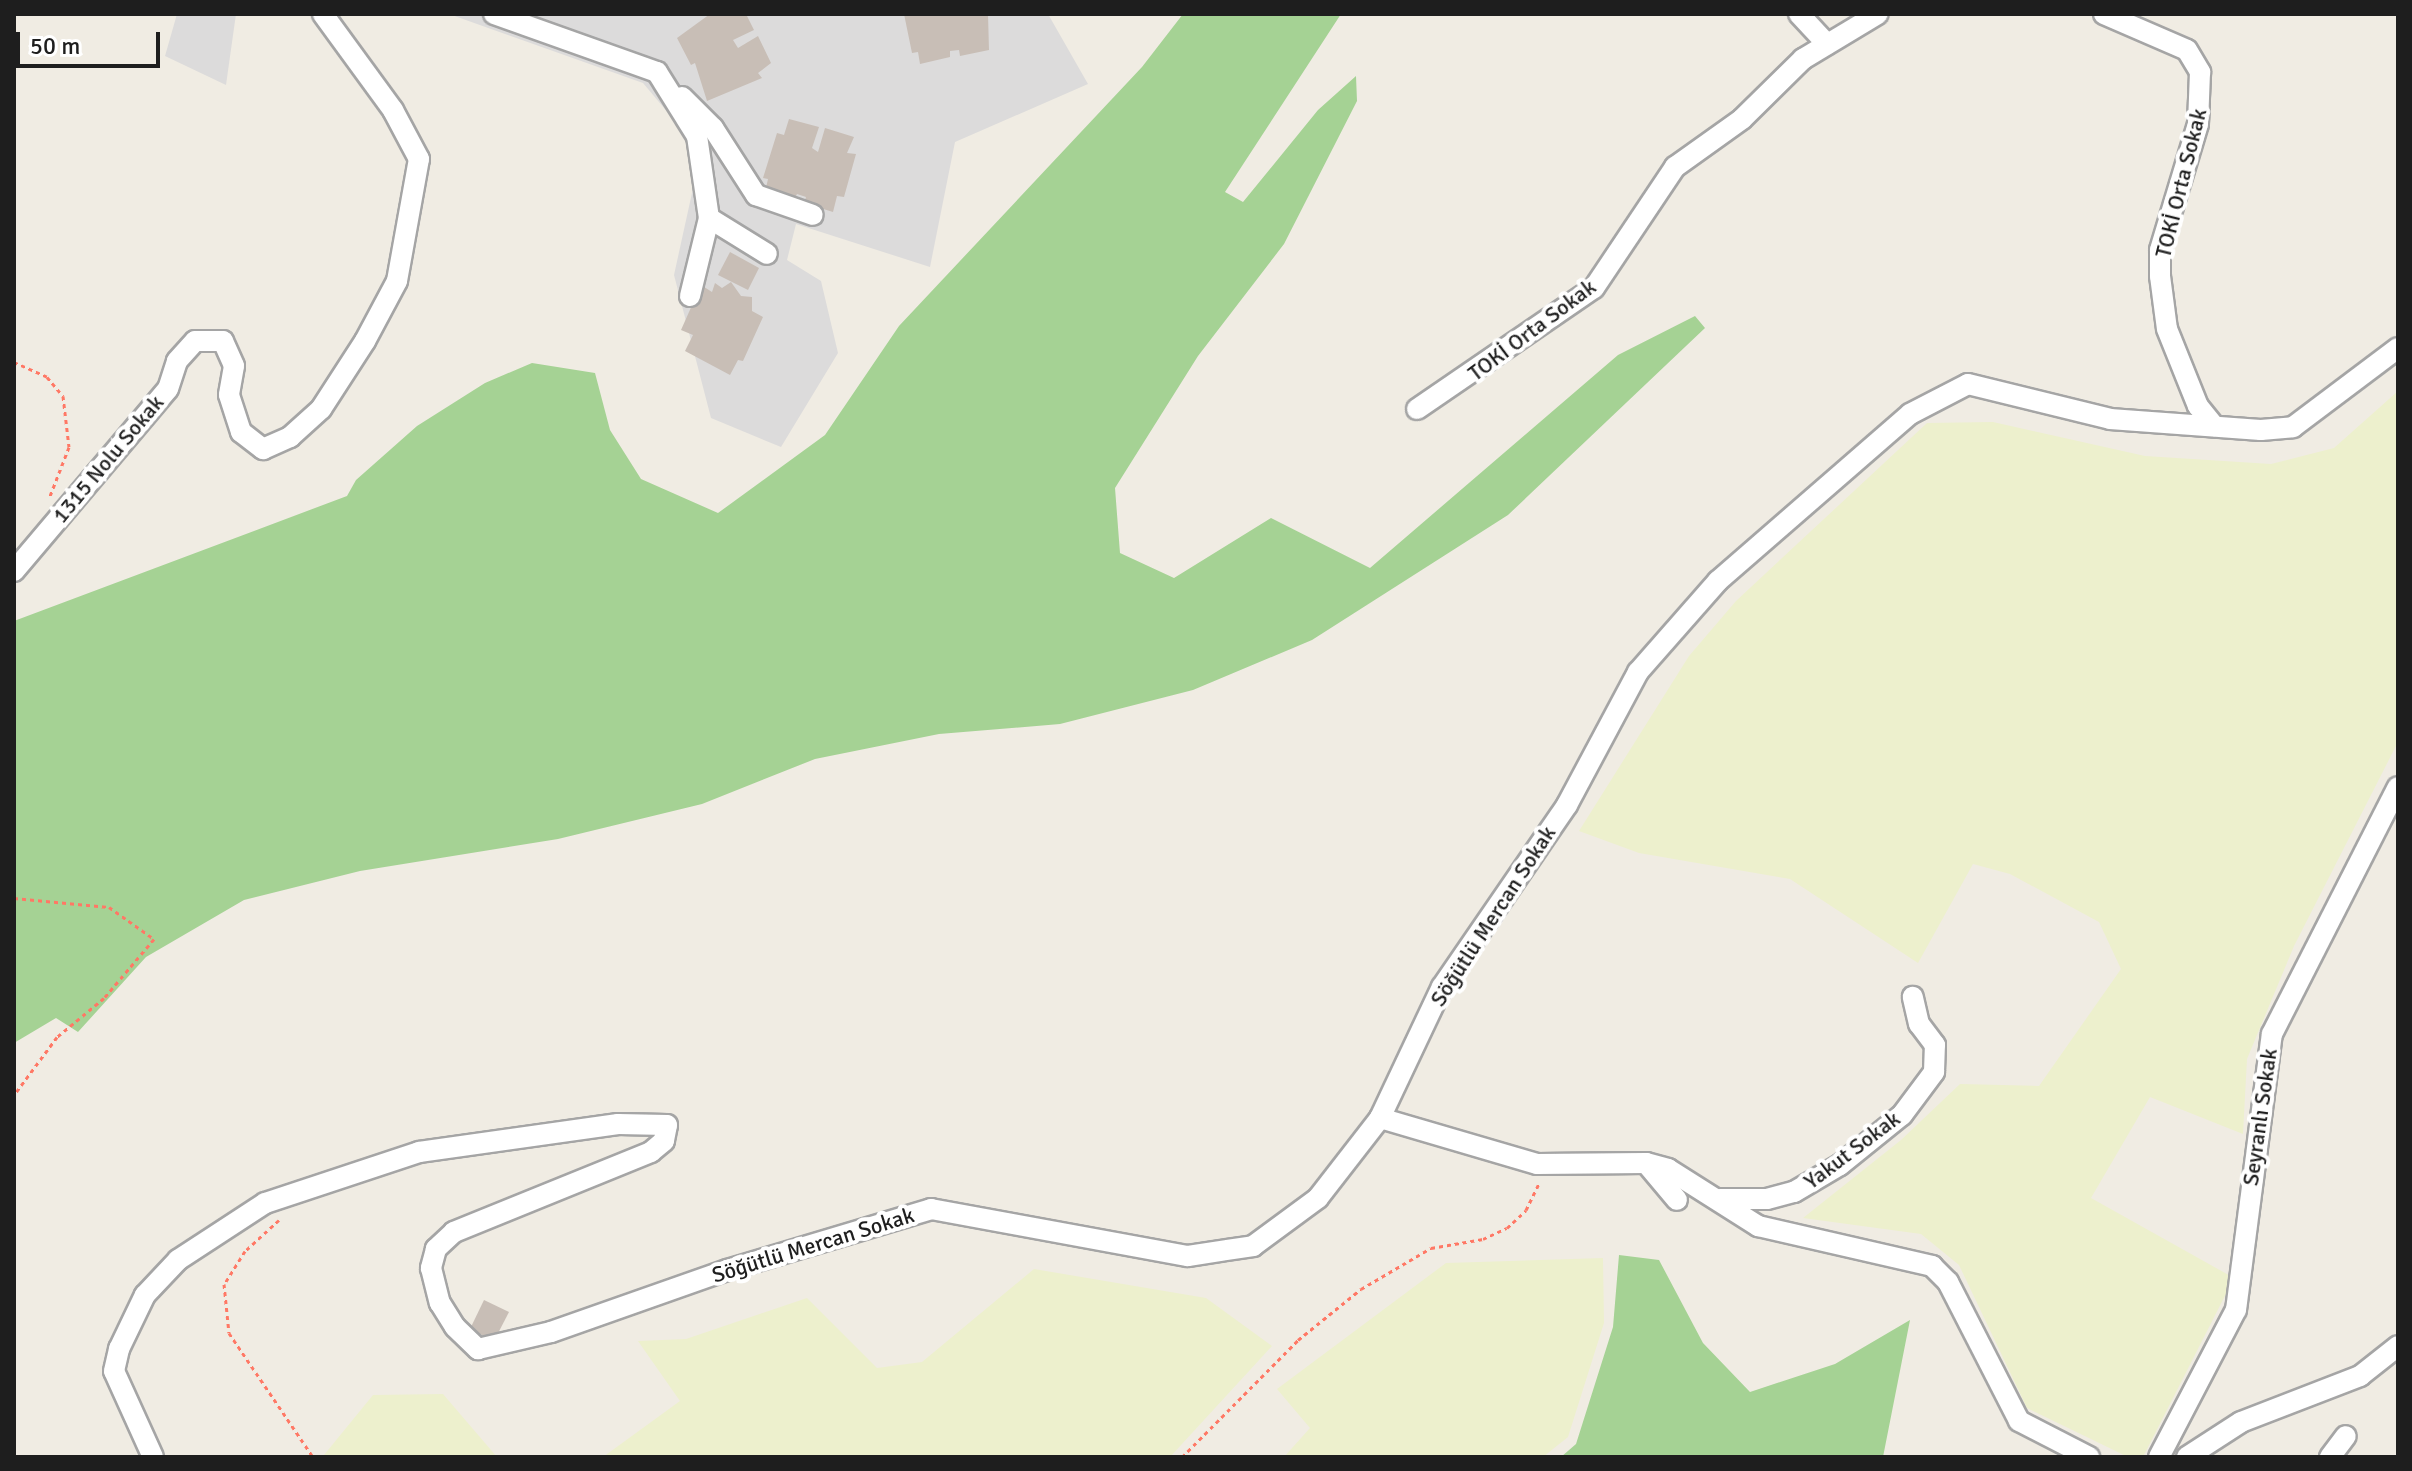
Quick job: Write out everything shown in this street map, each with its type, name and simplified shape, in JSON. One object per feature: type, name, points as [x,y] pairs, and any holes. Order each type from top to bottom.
[{"type":"street","name":"1315 Nolu Sokak","points":[[14,571],[168,389],[177,361],[195,341],[223,341],[234,366],[229,395],[241,432],[263,449],[290,437],[321,409],[365,341],[397,281],[419,159],[393,110],[323,14]]},
{"type":"street","points":[[494,14],[657,72],[713,128],[756,195],[813,215]]},
{"type":"street","points":[[1799,14],[1827,44]]},
{"type":"street","name":"TOKİ Orta Sokak","points":[[1417,409],[1594,288],[1675,167],[1742,119],[1803,59],[1878,14]]},
{"type":"street","name":"TOKİ Orta Sokak","points":[[2104,14],[2187,50],[2200,72],[2198,124],[2160,250],[2160,276],[2167,329],[2198,406],[2214,426]]},
{"type":"street","points":[[657,72],[697,136],[709,218],[690,296]]},
{"type":"street","points":[[709,218],[767,254]]},
{"type":"street","points":[[2214,426],[2293,427],[2398,348]]},
{"type":"street","name":"Söğütlü Mercan Sokak","points":[[153,1457],[114,1371],[119,1349],[145,1295],[178,1260],[265,1203],[419,1152],[618,1124],[667,1125],[664,1141],[651,1152],[454,1232],[436,1249],[431,1268],[440,1303],[455,1327],[478,1349],[551,1332],[727,1270],[931,1209],[1188,1256],[1253,1246],[1318,1198],[1380,1118],[1442,987],[1567,805],[1638,672],[1718,581],[1910,414],[1968,384],[2110,419],[2214,426]]},
{"type":"street","name":"Seyranlı Sokak","points":[[2159,1457],[2236,1310],[2272,1034],[2398,787]]},
{"type":"street","name":"Yakut Sokak","points":[[1719,1199],[1767,1199],[1794,1192],[1840,1165],[1902,1115],[1934,1072],[1935,1045],[1919,1024],[1913,997]]},
{"type":"street","points":[[1380,1118],[1537,1164],[1646,1163],[1668,1169],[1758,1226],[1932,1266],[1948,1282],[2019,1421],[2089,1457]]},
{"type":"street","points":[[1646,1163],[1677,1200]]},
{"type":"street","points":[[2187,1457],[2241,1422],[2360,1376],[2398,1346]]},
{"type":"street","points":[[2330,1457],[2346,1436]]},
{"type":"path","points":[[14,362],[47,377],[63,396],[69,422],[63,472],[44,506]]},
{"type":"path","points":[[14,898],[109,907],[154,939],[104,998],[57,1037],[14,1095]]},
{"type":"path","points":[[1182,1457],[1298,1340],[1372,1281],[1431,1248],[1483,1239],[1507,1228],[1539,1188],[1537,1164]]},
{"type":"path","points":[[284,1215],[245,1251],[224,1284],[229,1333],[313,1457]]},
{"type":"shaded area","points":[[177,14],[236,14],[226,85],[165,56]]},
{"type":"shaded area","points":[[449,14],[1048,14],[1088,84],[955,142],[930,267],[796,224],[787,260],[821,281],[838,353],[781,447],[711,418],[674,275],[701,152],[643,83]]},
{"type":"green space","points":[[1183,14],[1341,14],[1225,192],[1243,202],[1318,110],[1356,76],[1357,101],[1284,244],[1198,356],[1115,488],[1120,553],[1174,578],[1271,518],[1370,568],[1618,355],[1695,316],[1705,328],[1508,515],[1312,640],[1193,690],[1060,724],[939,734],[815,759],[702,804],[558,839],[360,871],[244,900],[146,957],[78,1032],[56,1018],[14,1043],[14,621],[347,496],[356,480],[417,426],[485,383],[532,363],[595,373],[610,430],[641,479],[718,513],[825,435],[899,326],[1142,67]]},
{"type":"green space","points":[[2398,391],[2398,742],[2294,946],[2247,1059],[2243,1134],[2150,1097],[2091,1198],[2234,1278],[2143,1457],[2128,1457],[2027,1408],[1959,1265],[1921,1234],[1803,1218],[1901,1140],[1960,1084],[2039,1086],[2121,969],[2099,922],[2010,874],[1973,864],[1918,963],[1790,879],[1639,853],[1579,831],[1689,656],[1736,601],[1927,423],[1993,422],[2145,456],[2271,464],[2334,448]]},
{"type":"green space","points":[[1619,1255],[1659,1260],[1703,1343],[1750,1392],[1835,1364],[1910,1320],[1883,1457],[1561,1457],[1576,1444],[1613,1327]]},
{"type":"green space","points":[[1603,1258],[1604,1323],[1568,1437],[1543,1457],[1284,1457],[1310,1428],[1277,1389],[1446,1263]]},
{"type":"green space","points":[[1034,1269],[1206,1298],[1272,1346],[1170,1457],[603,1457],[680,1401],[638,1341],[686,1339],[807,1298],[877,1368],[922,1362]]},
{"type":"green space","points":[[443,1394],[497,1457],[324,1455],[373,1395]]},
{"type":"building","points":[[710,14],[746,14],[754,30],[733,40],[738,48],[758,36],[771,63],[758,73],[762,78],[707,101],[695,63],[691,65],[677,38]]},
{"type":"building","points":[[904,14],[988,14],[989,50],[960,56],[959,50],[950,51],[950,57],[920,64],[918,52],[912,53]]},
{"type":"building","points":[[789,119],[819,127],[812,148],[818,152],[825,128],[854,137],[847,153],[856,154],[844,197],[837,196],[833,212],[804,203],[806,197],[797,194],[794,200],[765,192],[768,179],[763,178],[777,133],[784,135]]},
{"type":"building","points":[[730,252],[759,268],[748,290],[718,275]]},
{"type":"building","points":[[731,282],[741,296],[752,297],[752,311],[763,317],[743,361],[738,360],[730,375],[685,351],[693,335],[681,330],[701,285],[712,292],[715,283],[722,288]]},
{"type":"building","points":[[484,1300],[509,1312],[494,1341],[470,1329]]}]
